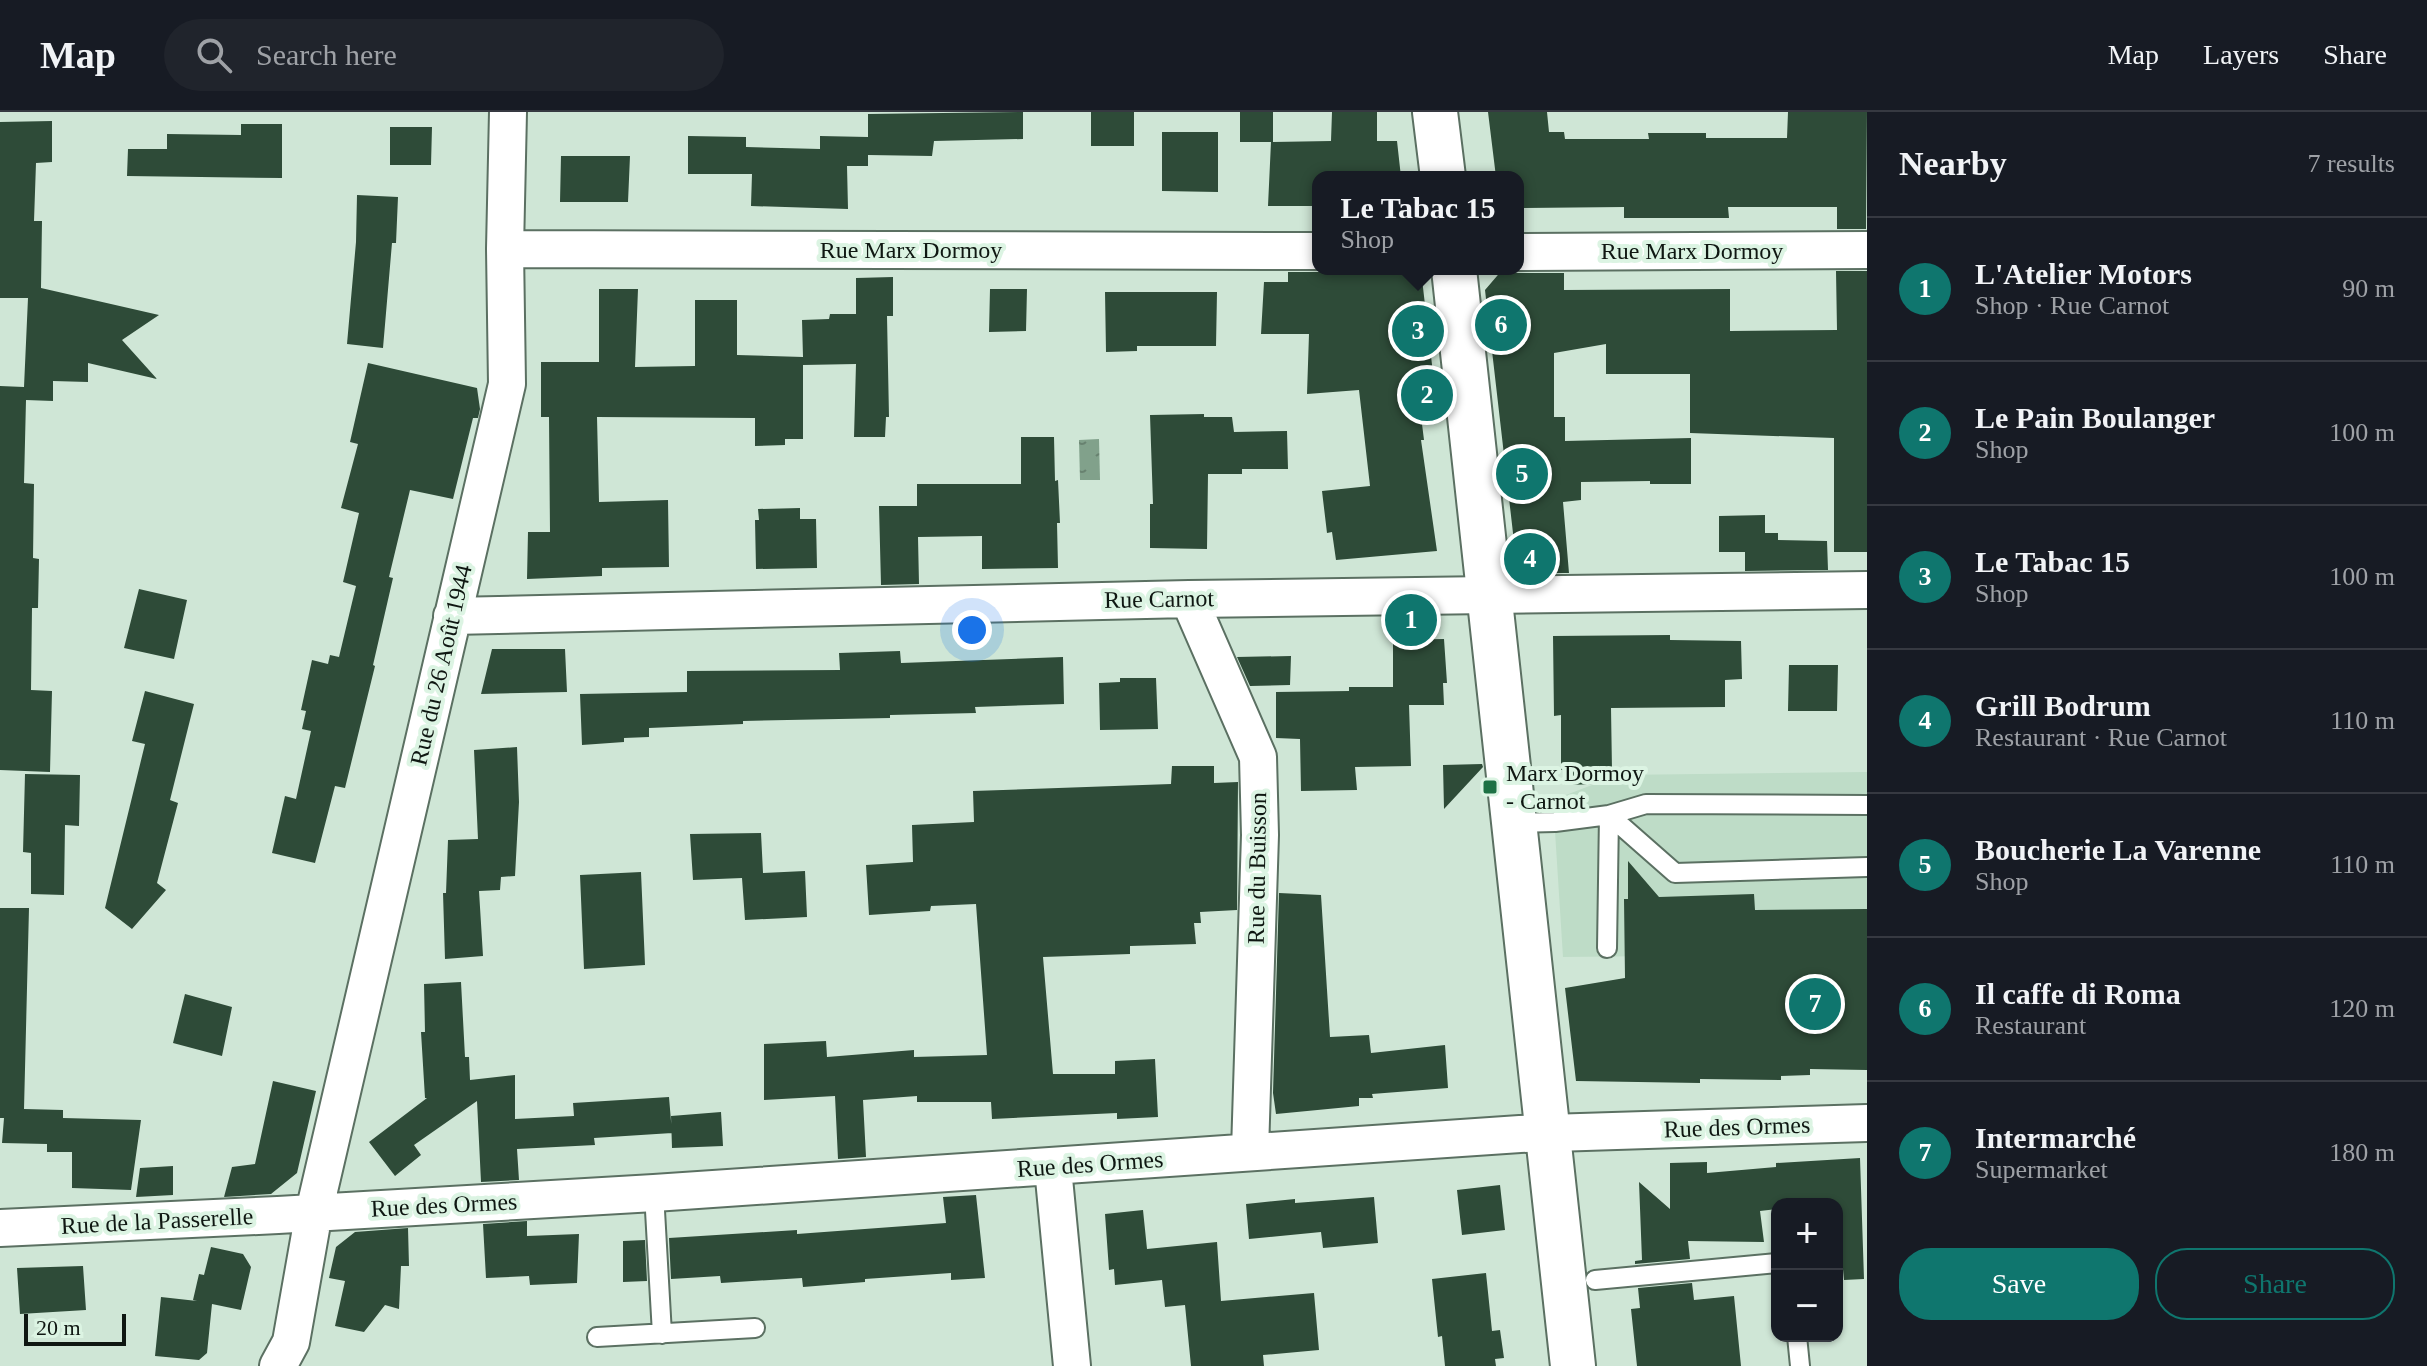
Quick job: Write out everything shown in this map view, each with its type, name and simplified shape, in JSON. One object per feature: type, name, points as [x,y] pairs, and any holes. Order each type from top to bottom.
[{"type":"main road","points":[[1435,112],[1442,171]]},
{"type":"main road","points":[[1455,275],[1573,1366]]},
{"type":"street","name":"Rue du 26 Août 1944","points":[[278,1366],[291,1342],[314,1212],[507,384],[505,249],[508,112]]},
{"type":"street","name":"Rue Marx Dormoy","points":[[505,249],[1312,251]]},
{"type":"street","name":"Rue Marx Dormoy","points":[[1524,252],[1867,250]]},
{"type":"street","name":"Rue Carnot","points":[[452,616],[1189,599],[1867,590]]},
{"type":"street","name":"Rue du Buisson","points":[[1189,599],[1258,757],[1260,835],[1250,1151]]},
{"type":"street","name":"Rue des Ormes","points":[[314,1212],[1053,1168],[1250,1151],[1547,1133],[1867,1123]]},
{"type":"street","points":[[1053,1168],[1072,1366]]},
{"type":"street","name":"Rue de la Passerelle","points":[[0,1228],[314,1212]]},
{"type":"lane","points":[[1513,823],[1555,822],[1609,815],[1646,804],[1867,805]]},
{"type":"lane","points":[[1609,815],[1675,873],[1867,867]]},
{"type":"lane","points":[[1607,948],[1609,815]]},
{"type":"lane","points":[[654,1193],[662,1334]]},
{"type":"lane","points":[[1595,1280],[1771,1264]]},
{"type":"lane","points":[[597,1337],[755,1328]]},
{"type":"lane","points":[[1798,1342],[1800,1366]]},
{"type":"shaded area","points":[[1867,772],[1867,1052],[1761,955],[1563,957],[1553,800],[1618,775]]},
{"type":"water","points":[[1099,439],[1100,480],[1080,480],[1079,440]]},
{"type":"building","points":[[1023,112],[1023,139],[934,141],[932,156],[868,155],[868,166],[847,166],[848,209],[751,206],[752,174],[688,174],[688,136],[746,137],[746,147],[820,149],[820,136],[868,137],[868,114]]},
{"type":"building","points":[[1091,112],[1134,112],[1134,146],[1091,146]]},
{"type":"building","points":[[1240,112],[1273,112],[1273,142],[1331,141],[1332,112],[1377,112],[1377,141],[1397,141],[1400,171],[1312,171],[1312,206],[1268,206],[1271,142],[1240,142]]},
{"type":"building","points":[[1488,112],[1547,112],[1549,132],[1564,132],[1565,139],[1649,139],[1648,133],[1706,133],[1706,138],[1787,138],[1788,112],[1867,112],[1866,229],[1837,229],[1837,207],[1728,207],[1729,218],[1624,218],[1624,207],[1524,208],[1524,171],[1495,171]]},
{"type":"building","points":[[52,121],[52,162],[36,163],[34,221],[42,221],[41,288],[159,315],[122,340],[157,379],[88,363],[88,382],[53,381],[53,401],[26,400],[24,483],[34,484],[33,558],[39,559],[38,608],[32,608],[31,690],[52,691],[50,772],[0,770],[0,386],[24,387],[28,298],[0,298],[0,122]]},
{"type":"building","points":[[241,124],[282,124],[282,178],[127,176],[128,149],[167,149],[167,134],[241,135]]},
{"type":"building","points":[[390,127],[432,127],[431,165],[390,165]]},
{"type":"building","points":[[1162,132],[1218,132],[1218,192],[1162,191]]},
{"type":"building","points":[[561,156],[630,156],[628,202],[560,202]]},
{"type":"building","points":[[357,195],[398,197],[396,243],[392,243],[383,348],[347,344]]},
{"type":"building","points":[[1836,271],[1867,271],[1867,552],[1834,552],[1834,438],[1690,433],[1690,374],[1606,374],[1606,344],[1554,353],[1554,417],[1565,417],[1565,441],[1691,438],[1691,484],[1581,482],[1581,500],[1563,502],[1569,573],[1535,573],[1516,559],[1485,290],[1498,275],[1524,273],[1564,273],[1564,290],[1730,289],[1730,331],[1837,330]]},
{"type":"building","points":[[1288,272],[1312,272],[1312,275],[1416,275],[1422,279],[1438,416],[1421,416],[1424,440],[1421,440],[1437,551],[1336,560],[1332,532],[1327,533],[1322,491],[1370,486],[1359,390],[1307,394],[1309,334],[1261,334],[1264,282],[1288,282]]},
{"type":"building","points":[[893,277],[893,316],[887,316],[889,417],[886,417],[885,437],[854,437],[856,364],[803,365],[803,439],[785,439],[785,445],[755,446],[755,418],[597,417],[599,502],[668,500],[669,567],[602,568],[602,576],[527,579],[528,532],[550,532],[549,417],[541,417],[541,362],[599,362],[599,289],[638,289],[635,367],[695,366],[695,300],[737,300],[737,355],[803,357],[802,320],[829,319],[830,314],[856,314],[856,278]]},
{"type":"building","points":[[990,289],[1027,289],[1026,331],[989,332]]},
{"type":"building","points":[[1105,292],[1217,292],[1216,346],[1137,346],[1137,351],[1106,352]]},
{"type":"building","points":[[368,363],[477,388],[480,409],[478,418],[473,418],[453,499],[410,490],[389,577],[393,578],[375,666],[345,788],[335,786],[315,863],[272,853],[285,796],[296,799],[311,731],[302,729],[306,711],[301,710],[312,660],[328,664],[330,655],[339,657],[356,586],[343,582],[359,513],[341,508],[358,444],[350,442]]},
{"type":"building","points":[[1204,414],[1204,417],[1232,417],[1234,432],[1287,431],[1288,469],[1242,469],[1242,474],[1208,474],[1207,549],[1150,548],[1150,504],[1153,504],[1150,415]]},
{"type":"building","points":[[1021,437],[1054,437],[1060,523],[1057,523],[1058,568],[982,569],[982,536],[918,537],[919,584],[881,585],[879,506],[917,506],[917,484],[1021,484]]},
{"type":"building","points":[[800,508],[800,519],[816,519],[817,568],[756,569],[755,520],[759,520],[758,509]]},
{"type":"building","points":[[1765,515],[1765,533],[1778,533],[1778,540],[1827,541],[1828,570],[1745,571],[1745,552],[1719,552],[1719,516]]},
{"type":"building","points":[[139,589],[187,600],[174,659],[124,648]]},
{"type":"building","points":[[1670,635],[1670,640],[1741,641],[1742,679],[1725,680],[1725,707],[1611,708],[1612,770],[1600,770],[1600,784],[1564,785],[1561,715],[1554,716],[1553,636]]},
{"type":"building","points":[[1444,639],[1447,683],[1443,683],[1444,705],[1409,705],[1411,766],[1355,767],[1357,790],[1301,791],[1300,739],[1276,738],[1276,692],[1393,687],[1393,640]]},
{"type":"building","points":[[492,649],[565,649],[567,692],[481,694]]},
{"type":"building","points":[[900,651],[901,663],[1063,657],[1064,704],[975,707],[976,713],[890,715],[890,718],[743,721],[743,724],[649,728],[649,737],[582,745],[580,694],[687,692],[687,671],[840,670],[839,653]]},
{"type":"building","points":[[1291,656],[1290,685],[1250,686],[1237,657]]},
{"type":"building","points":[[1789,665],[1838,665],[1837,711],[1788,711]]},
{"type":"building","points":[[1120,678],[1156,678],[1158,729],[1100,730],[1099,683],[1120,682]]},
{"type":"building","points":[[145,691],[194,704],[170,800],[178,803],[157,883],[166,890],[132,929],[105,908],[145,744],[132,741]]},
{"type":"building","points":[[517,747],[519,802],[515,876],[501,877],[500,890],[479,891],[483,956],[445,959],[443,893],[446,893],[448,840],[478,839],[474,750]]},
{"type":"building","points":[[1482,764],[1483,767],[1444,809],[1443,765]]},
{"type":"building","points":[[1172,766],[1214,766],[1214,783],[1238,782],[1237,910],[1200,912],[1201,923],[1194,923],[1196,944],[1130,946],[1130,954],[1043,957],[1053,1074],[1115,1074],[1115,1061],[1155,1059],[1158,1117],[1117,1119],[1117,1113],[992,1119],[991,1102],[917,1102],[917,1096],[863,1100],[866,1157],[838,1159],[835,1096],[764,1100],[764,1044],[826,1041],[827,1057],[914,1050],[914,1057],[987,1055],[976,904],[931,906],[930,911],[869,915],[866,865],[913,862],[912,825],[974,822],[973,791],[1171,784]]},
{"type":"building","points":[[25,774],[80,775],[79,826],[65,825],[64,895],[31,894],[31,853],[23,852]]},
{"type":"building","points":[[761,833],[763,873],[805,871],[807,917],[745,920],[742,878],[693,880],[690,834]]},
{"type":"building","points":[[1628,861],[1659,897],[1754,894],[1755,910],[1867,909],[1867,1070],[1810,1069],[1810,1075],[1781,1076],[1781,1080],[1700,1079],[1700,1083],[1576,1081],[1565,988],[1625,978],[1624,899],[1628,899]]},
{"type":"building","points":[[641,872],[645,965],[584,969],[580,875]]},
{"type":"building","points":[[1279,893],[1321,895],[1330,1037],[1369,1035],[1371,1053],[1445,1045],[1448,1088],[1372,1094],[1373,1098],[1359,1098],[1359,1106],[1276,1114],[1273,1093]]},
{"type":"building","points":[[0,908],[29,908],[24,1109],[63,1110],[63,1118],[141,1120],[131,1190],[72,1188],[72,1152],[47,1152],[47,1144],[2,1143]]},
{"type":"building","points":[[461,982],[465,1057],[469,1057],[470,1080],[515,1075],[515,1119],[574,1116],[573,1103],[669,1097],[672,1133],[594,1138],[595,1145],[517,1149],[519,1180],[481,1182],[477,1101],[414,1145],[421,1155],[395,1176],[369,1142],[427,1098],[421,1032],[425,1032],[424,984]]},
{"type":"building","points":[[185,994],[232,1007],[222,1056],[173,1043]]},
{"type":"building","points":[[273,1081],[316,1091],[297,1173],[271,1194],[224,1197],[232,1167],[255,1164]]},
{"type":"building","points":[[721,1112],[723,1146],[672,1148],[671,1116]]},
{"type":"building","points":[[1860,1158],[1864,1279],[1844,1280],[1843,1198],[1771,1198],[1771,1210],[1760,1211],[1764,1242],[1688,1241],[1690,1259],[1635,1264],[1635,1261],[1642,1260],[1639,1182],[1670,1209],[1670,1163],[1707,1162],[1707,1173],[1776,1167],[1776,1163]]},
{"type":"building","points":[[173,1166],[173,1195],[136,1197],[140,1168]]},
{"type":"building","points":[[1500,1185],[1505,1230],[1462,1235],[1457,1190]]},
{"type":"building","points":[[976,1195],[985,1278],[951,1280],[951,1273],[803,1287],[802,1278],[721,1283],[720,1276],[671,1279],[669,1238],[797,1230],[797,1234],[946,1223],[943,1197]]},
{"type":"building","points":[[1374,1197],[1378,1243],[1323,1248],[1321,1232],[1249,1239],[1246,1204]]},
{"type":"building","points":[[1143,1210],[1147,1249],[1217,1242],[1221,1301],[1314,1293],[1319,1350],[1263,1355],[1264,1366],[1191,1366],[1185,1305],[1165,1307],[1162,1280],[1115,1285],[1114,1269],[1109,1270],[1105,1214]]},
{"type":"building","points":[[527,1221],[527,1236],[579,1234],[577,1283],[530,1285],[529,1276],[486,1278],[483,1224]]},
{"type":"building","points":[[408,1228],[409,1266],[401,1266],[399,1309],[385,1305],[364,1332],[335,1326],[345,1281],[329,1278],[336,1247],[355,1232]]},
{"type":"building","points":[[645,1240],[647,1281],[623,1282],[623,1241]]},
{"type":"building","points":[[211,1247],[243,1254],[251,1267],[241,1310],[212,1304],[207,1353],[199,1360],[155,1356],[161,1297],[197,1301],[193,1300],[199,1274],[204,1275]]},
{"type":"building","points":[[83,1266],[86,1310],[20,1314],[17,1268]]},
{"type":"building","points":[[1486,1273],[1492,1331],[1500,1330],[1504,1358],[1495,1359],[1496,1366],[1445,1366],[1442,1336],[1438,1337],[1432,1279]]},
{"type":"building","points":[[1692,1283],[1694,1300],[1734,1296],[1741,1366],[1637,1366],[1631,1309],[1640,1308],[1638,1288]]},
{"type":"place","name":"Il caffe di Roma","points":[[1501,325]]},
{"type":"place","name":"Le Tabac 15","points":[[1418,331]]},
{"type":"place","name":"Le Pain Boulanger","points":[[1427,395]]},
{"type":"place","name":"Boucherie La Varenne","points":[[1522,474]]},
{"type":"place","name":"Grill Bodrum","points":[[1530,559]]},
{"type":"place","name":"L'Atelier Motors","points":[[1411,620]]},
{"type":"place","name":"Marx Dormoy - Carnot","points":[[1490,787]]},
{"type":"place","name":"Intermarché","points":[[1815,1004]]}]
